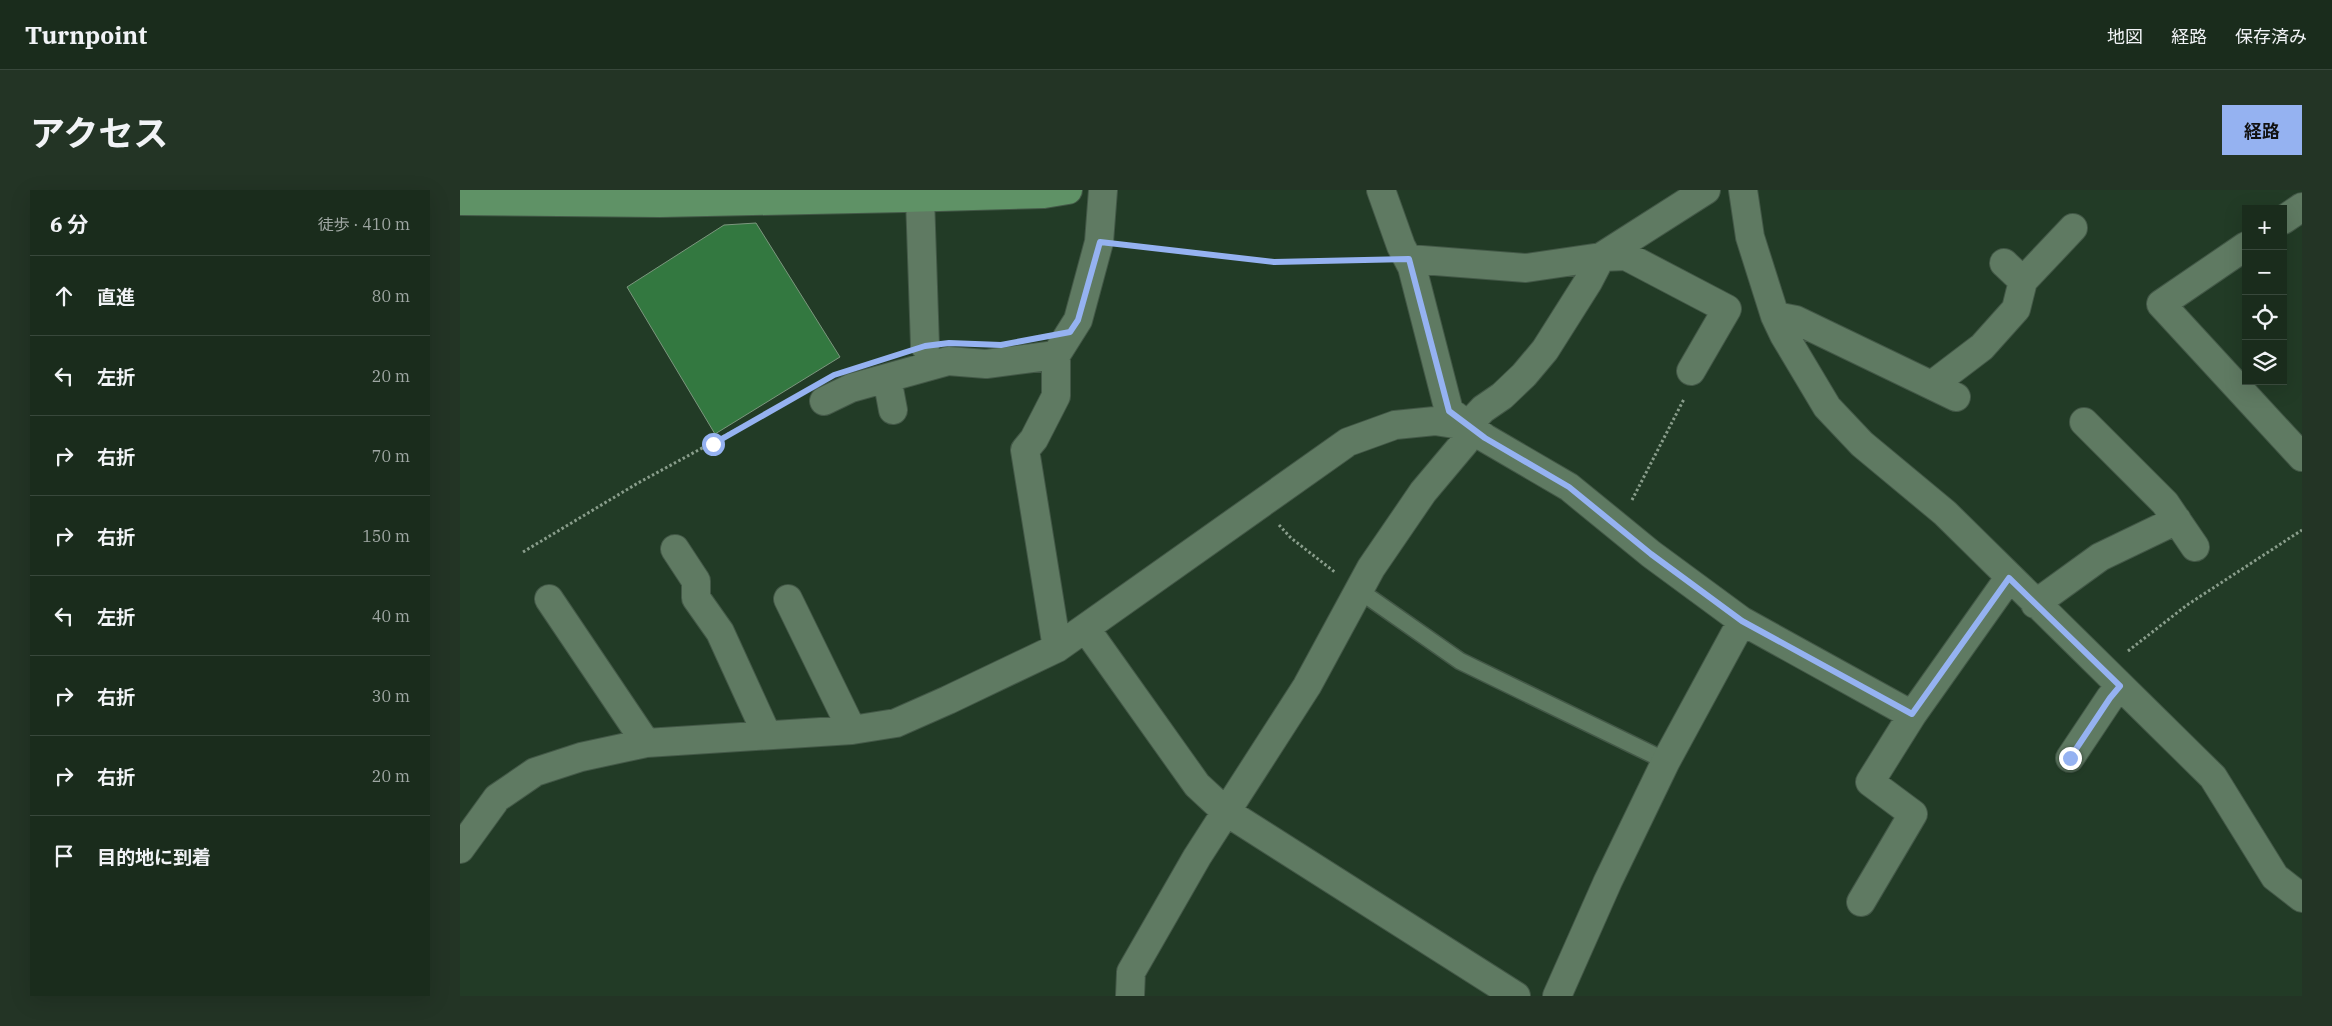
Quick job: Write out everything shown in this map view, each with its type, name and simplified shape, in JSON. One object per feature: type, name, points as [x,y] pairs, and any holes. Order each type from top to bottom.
[{"type":"main road","points":[[460,201],[660,202],[909,195],[1044,194],[1068,190]]},
{"type":"street","points":[[1057,648],[1025,450],[1034,438],[1056,396],[1056,356],[1078,320],[1100,242],[1104,190]]},
{"type":"street","points":[[1381,190],[1401,246],[1409,259],[1449,411],[1467,426],[1569,487],[1618,527],[1742,621],[1912,714]]},
{"type":"street","points":[[1130,996],[1131,972],[1226,811],[1307,686],[1371,568],[1423,492],[1465,442],[1467,426],[1524,375],[1545,350],[1588,282],[1601,257],[1706,190]]},
{"type":"street","points":[[1743,190],[1750,237],[1775,316],[1784,335],[1827,407],[1862,444],[1945,513],[2035,604],[2213,777],[2274,877],[2302,898]]},
{"type":"street","points":[[909,195],[925,346]]},
{"type":"street","points":[[2287,217],[2302,207]]},
{"type":"street","points":[[1932,385],[1982,347],[2016,310],[2014,272],[2074,228]]},
{"type":"street","points":[[2242,249],[2161,304],[2302,457]]},
{"type":"street","points":[[1409,259],[1526,268],[1601,257],[1626,256],[1727,309],[1692,372]]},
{"type":"street","points":[[1775,316],[1796,320],[1956,397]]},
{"type":"street","points":[[812,398],[948,360],[986,364],[1056,356]]},
{"type":"street","points":[[888,378],[893,410]]},
{"type":"street","points":[[460,849],[497,798],[535,772],[581,757],[646,744],[852,730],[896,723],[1057,648],[1348,442],[1395,425],[1434,421],[1467,426]]},
{"type":"street","points":[[2084,422],[2165,503],[2195,547]]},
{"type":"street","points":[[2035,604],[2100,557],[2177,520]]},
{"type":"street","points":[[675,549],[696,581],[696,598],[720,632],[767,735]]},
{"type":"street","points":[[1861,902],[1913,814],[1870,782],[1912,714],[2009,578]]},
{"type":"street","points":[[549,599],[646,744]]},
{"type":"street","points":[[788,599],[852,730]]},
{"type":"street","points":[[1557,996],[1608,880],[1666,761],[1742,621]]},
{"type":"street","points":[[1086,628],[1197,785],[1226,811],[1516,996]]},
{"type":"street","points":[[2070,758],[2110,698],[2112,678]]},
{"type":"lane","points":[[1360,591],[1460,661],[1666,761]]},
{"type":"path","points":[[1100,242],[1274,262],[1409,259]]},
{"type":"path","points":[[1618,527],[1691,384],[1692,372]]},
{"type":"path","points":[[523,552],[638,483],[812,398]]},
{"type":"path","points":[[1259,504],[1290,538],[1360,591]]},
{"type":"path","points":[[2112,678],[2187,605],[2302,530]]},
{"type":"building","points":[[756,223],[840,357],[715,434],[627,287],[724,225]]},
{"type":"route","points":[[713,444],[834,375],[925,346],[949,343],[1001,345],[1070,332],[1078,320],[1100,242],[1274,262],[1409,259],[1449,411],[1485,438],[1569,487],[1651,554],[1742,621],[1912,714],[2009,578],[2120,686],[2070,758]]}]
